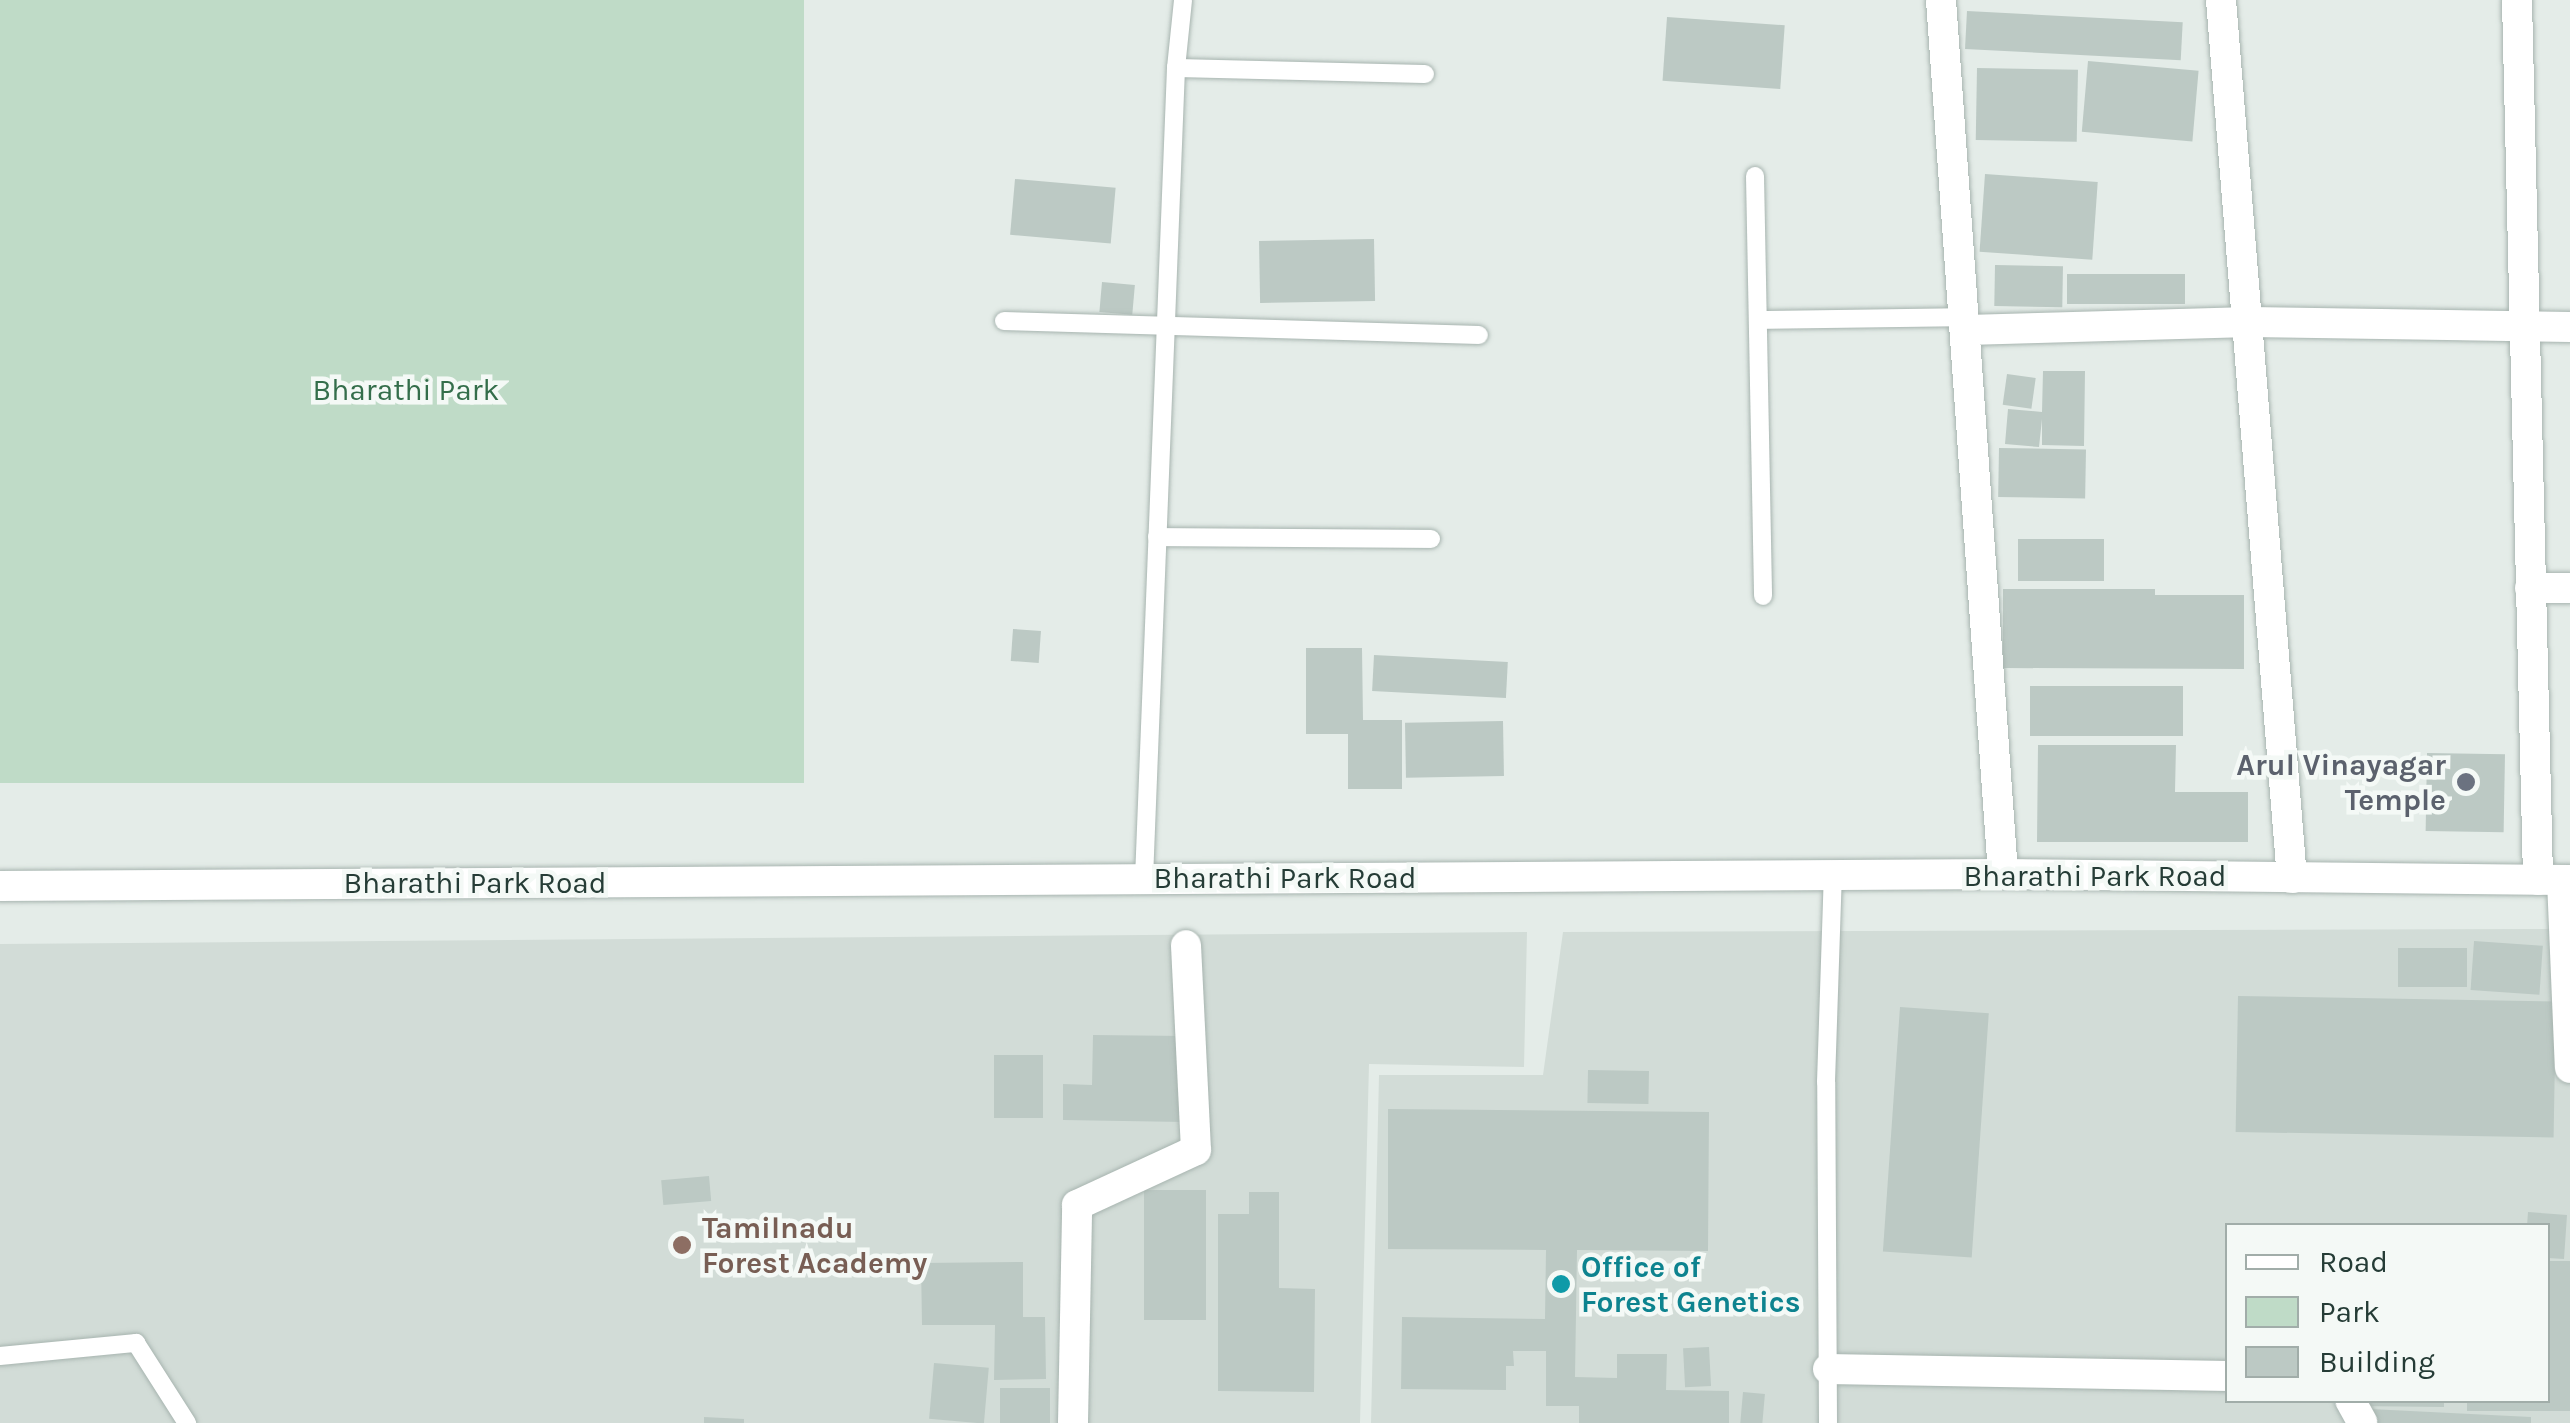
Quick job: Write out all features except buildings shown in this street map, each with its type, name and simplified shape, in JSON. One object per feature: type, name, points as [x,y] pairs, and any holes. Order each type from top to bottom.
[{"type":"street","points":[[1941,0],[2004,874]]},
{"type":"street","points":[[2222,0],[2292,878]]},
{"type":"street","points":[[2517,0],[2530,588],[2570,1068]]},
{"type":"street","points":[[1966,324],[2250,322],[2570,328]]},
{"type":"street","points":[[2530,588],[2570,588]]},
{"type":"street","name":"Bharathi Park Road","points":[[0,886],[2004,874],[2557,880]]},
{"type":"street","points":[[1073,1423],[1077,1205],[1196,1150],[1186,945]]},
{"type":"street","points":[[1828,1369],[2225,1376]]},
{"type":"lane","points":[[1144,879],[1176,68],[1183,0]]},
{"type":"lane","points":[[1176,68],[1424,74]]},
{"type":"lane","points":[[1755,176],[1762,596]]},
{"type":"lane","points":[[1004,320],[1479,335]]},
{"type":"lane","points":[[1760,320],[1966,324]]},
{"type":"lane","points":[[1157,537],[1431,539]]},
{"type":"lane","points":[[1828,1423],[1826,1082],[1833,876]]},
{"type":"lane","points":[[0,1356],[136,1343],[187,1423]]},
{"type":"shaded area","points":[[2570,929],[2570,1423],[1371,1423],[1379,1075],[1543,1075],[1563,932]]},
{"type":"shaded area","name":"Tamilnadu Forest Academy","points":[[1527,932],[1524,1067],[1369,1064],[1360,1423],[0,1423],[0,944]]},
{"type":"green space","name":"Bharathi Park","points":[[0,0],[804,0],[804,783],[0,783]]},
{"type":"place","name":"Arul Vinayagar Temple","points":[[2466,782]]},
{"type":"place","name":"Tamilnadu Forest Academy","points":[[682,1245]]},
{"type":"place","name":"Office of Forest Genetics","points":[[1561,1284]]}]
